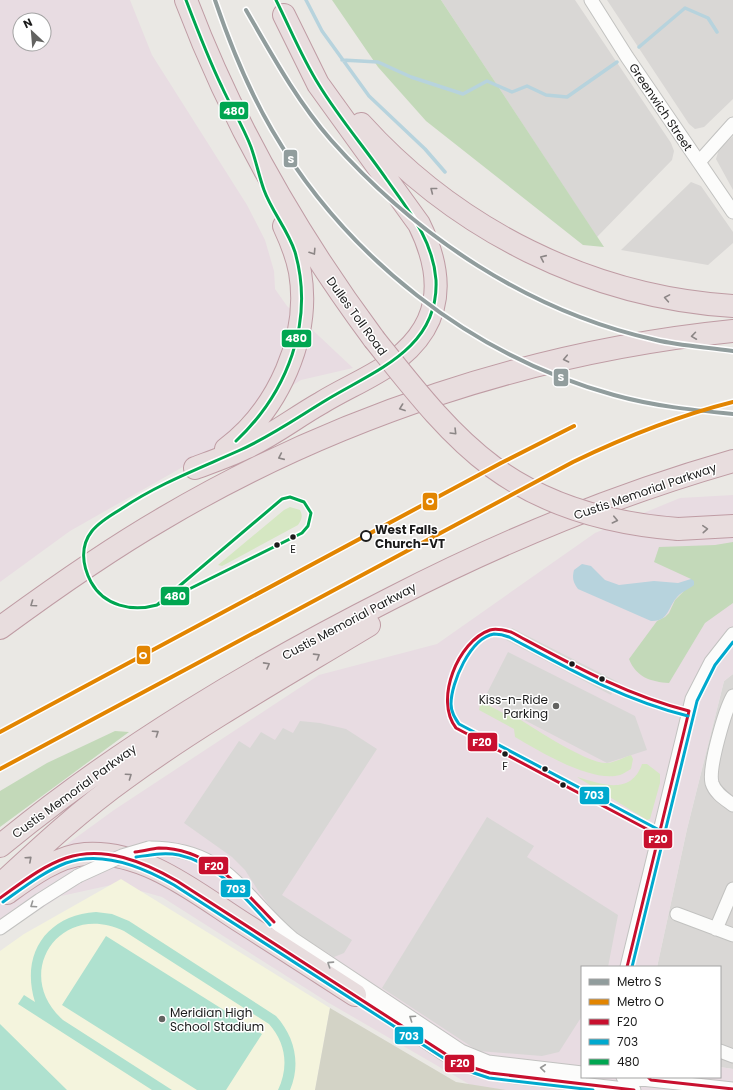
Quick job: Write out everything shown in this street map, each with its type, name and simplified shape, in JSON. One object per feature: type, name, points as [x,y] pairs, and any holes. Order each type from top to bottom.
[{"type":"highway","name":"Dulles Toll Road","points":[[186,0],[205,50],[250,146],[287,211],[334,285],[374,339],[452,430],[479,456],[507,476],[541,494],[577,510],[619,521],[678,529],[733,526]]},
{"type":"highway","points":[[250,146],[265,192],[284,226],[298,264],[302,284],[297,336],[292,357],[279,386],[258,417],[239,438],[195,468],[246,448],[320,403],[386,366],[405,351],[420,335],[431,316],[435,301],[437,287],[435,268],[419,224],[318,84],[280,8]]},
{"type":"highway","points":[[280,8],[328,83],[375,140],[406,168],[472,219],[507,241],[531,253],[598,281],[658,297],[733,306]]},
{"type":"highway","points":[[0,628],[111,551],[164,518],[278,458],[401,408],[458,388],[559,360],[624,347],[733,331]]},
{"type":"highway","name":"Custis Memorial Parkway","points":[[0,846],[125,753],[199,704],[252,673],[364,612],[478,555],[576,514],[659,484],[733,462]]},
{"type":"highway","points":[[0,885],[55,835],[100,797],[192,733],[418,595],[456,575],[526,544],[576,514]]},
{"type":"highway","points":[[0,898],[36,874],[66,858],[95,854],[128,860],[151,868],[172,878],[355,995]]},
{"type":"street","name":"Greenwich Street","points":[[590,0],[627,57],[733,212]]},
{"type":"street","points":[[699,162],[733,124]]},
{"type":"street","points":[[627,966],[692,699],[711,662],[733,634]]},
{"type":"street","points":[[733,696],[718,738],[711,779],[716,790],[733,805]]},
{"type":"street","points":[[0,928],[78,876],[122,856],[149,848],[183,851],[209,860],[228,874],[274,924],[293,939],[461,1051],[488,1062],[581,1073]]},
{"type":"street","points":[[716,929],[733,889]]},
{"type":"street","points":[[677,914],[733,935]]},
{"type":"street","points":[[355,995],[444,1054],[475,1069],[509,1076],[603,1082],[634,1090]]},
{"type":"street","points":[[721,1052],[733,1056]]},
{"type":"street","points":[[650,1078],[733,1088]]},
{"type":"shaded area","points":[[0,0],[130,0],[152,55],[247,205],[265,240],[274,271],[275,289],[287,306],[353,368],[301,380],[240,419],[238,424],[211,451],[70,531],[0,582]]},
{"type":"shaded area","points":[[332,0],[441,0],[604,247],[583,245],[426,121],[378,67]]},
{"type":"shaded area","points":[[441,0],[575,0],[671,143],[674,151],[672,160],[597,237]]},
{"type":"shaded area","points":[[607,0],[733,0],[733,99],[704,127],[695,129],[689,124]]},
{"type":"shaded area","points":[[733,136],[733,190],[716,159],[719,149]]},
{"type":"shaded area","points":[[691,182],[701,186],[733,232],[733,243],[708,265],[621,250]]},
{"type":"shaded area","points":[[733,495],[733,674],[724,681],[687,829],[657,966],[581,966],[581,1078],[721,1078],[721,1067],[733,1069],[733,1090],[502,1090],[474,1087],[329,1003],[162,897],[116,884],[61,896],[0,935],[0,893],[114,810],[319,675],[437,644],[595,533],[680,498]]},
{"type":"shaded area","points":[[733,542],[733,603],[705,623],[669,683],[650,680],[640,674],[629,659],[657,621],[669,613],[675,600],[683,592],[691,579],[654,562],[659,547],[715,545]]},
{"type":"shaded area","points":[[512,628],[618,682],[611,695],[506,640]]},
{"type":"shaded area","name":"Kiss-n-Ride Parking","points":[[508,652],[635,716],[647,750],[607,763],[484,699]]},
{"type":"shaded area","points":[[733,674],[733,1069],[721,1067],[721,966],[657,966],[687,829],[724,681]]},
{"type":"shaded area","points":[[300,721],[320,723],[346,729],[377,749],[282,895],[352,940],[344,953],[334,957],[301,936],[279,918],[259,892],[245,870],[232,857],[184,823],[239,741],[250,748],[261,732],[275,740],[283,728],[293,733]]},
{"type":"shaded area","points":[[115,731],[129,732],[0,827],[0,791],[47,763]]},
{"type":"shaded area","points":[[487,817],[534,846],[527,857],[618,915],[608,966],[581,966],[581,1018],[559,1052],[542,1056],[478,1051],[382,988]]},
{"type":"shaded area","points":[[121,879],[330,1008],[315,1090],[0,1090],[0,951],[24,934]]},
{"type":"shaded area","points":[[330,1008],[456,1082],[506,1090],[315,1090]]},
{"type":"green space","points":[[290,507],[300,510],[302,514],[302,518],[298,525],[222,566],[218,565],[284,510]]},
{"type":"green space","points":[[482,702],[509,716],[510,713],[544,735],[587,758],[608,763],[631,755],[633,759],[631,769],[620,775],[608,776],[580,770],[566,764],[515,737],[514,729],[479,710]]},
{"type":"green space","points":[[642,764],[647,764],[660,774],[660,783],[650,819],[647,820],[577,777],[605,784],[623,784],[631,781],[637,774]]},
{"type":"green space","points":[[96,912],[112,914],[129,921],[276,1016],[288,1033],[294,1051],[295,1070],[290,1090],[278,1090],[284,1073],[284,1056],[279,1039],[269,1024],[124,931],[101,924],[80,925],[63,933],[50,947],[43,963],[42,982],[48,1002],[63,1020],[172,1090],[152,1090],[18,1004],[24,995],[35,1002],[31,984],[31,968],[35,953],[42,940],[51,929],[64,921],[79,915]]},
{"type":"green space","points":[[106,936],[262,1034],[226,1090],[197,1090],[62,1005]]},
{"type":"green space","points":[[0,1024],[67,1090],[0,1090]]},
{"type":"water","points":[[582,564],[591,566],[605,580],[619,585],[654,581],[678,583],[691,579],[694,581],[694,585],[678,596],[665,616],[657,621],[651,621],[578,589],[573,580],[573,573],[574,570]]},
{"type":"waterway","points":[[306,0],[322,31],[369,96],[425,149],[445,172]]},
{"type":"waterway","points":[[639,47],[685,8],[708,18],[717,32]]},
{"type":"waterway","points":[[342,60],[378,62],[411,77],[463,94],[487,81],[512,92],[527,86],[546,95],[567,97],[617,62]]},
{"type":"metro line","name":"S","points":[[215,0],[233,50],[255,99],[272,130],[302,176],[337,220],[375,259],[417,296],[462,328],[511,355],[561,378],[614,395],[643,402],[733,414]]},
{"type":"metro line","name":"S","points":[[246,10],[296,94],[331,140],[364,175],[400,208],[438,239],[478,266],[520,290],[564,311],[609,327],[656,340],[733,351]]},
{"type":"metro line","name":"O","points":[[0,769],[573,462],[652,428],[733,402]]},
{"type":"metro line","name":"O","points":[[0,732],[501,463],[574,426]]},
{"type":"transit line","name":"480","points":[[186,0],[212,65],[248,139],[267,198],[292,244],[300,278],[301,304],[299,330],[292,355],[282,379],[270,401],[254,422],[236,441]]},
{"type":"transit line","name":"480","points":[[157,605],[138,608],[129,607],[111,602],[103,597],[91,582],[84,562],[84,549],[88,537],[92,531],[109,516],[149,492],[178,477],[261,440],[384,367],[416,340],[427,323],[434,303],[436,280],[434,265],[419,227],[404,203],[319,85],[276,0]]},
{"type":"transit line","name":"480","points":[[290,497],[304,502],[311,513],[308,526],[302,533],[157,605],[282,499],[290,497]]},
{"type":"transit line","name":"F20","points":[[660,836],[456,728],[450,716],[448,702],[449,688],[459,658],[468,646],[478,636],[490,630],[498,629],[511,632],[620,687],[642,696],[689,711]]},
{"type":"transit line","name":"703","points":[[663,832],[459,724],[452,710],[451,704],[454,685],[470,652],[485,637],[498,634],[509,637],[618,692],[688,716]]},
{"type":"transit line","name":"703","points":[[632,966],[697,701],[715,665],[733,642]]},
{"type":"transit line","name":"F20","points":[[627,966],[689,711]]},
{"type":"transit line","name":"F20","points":[[135,852],[159,848],[177,850],[194,855],[224,873],[237,884],[274,922]]},
{"type":"transit line","name":"F20","points":[[0,898],[40,870],[57,861],[80,854],[95,853],[137,862],[177,881],[461,1064],[490,1073],[634,1090]]},
{"type":"transit line","name":"703","points":[[136,857],[157,854],[173,854],[193,859],[206,866],[229,883],[270,925]]},
{"type":"transit line","name":"703","points":[[3,902],[41,876],[66,863],[80,859],[94,858],[122,862],[149,872],[174,885],[459,1068],[489,1078],[593,1090]]},
{"type":"transit line","name":"F20","points":[[649,1078],[651,1080],[733,1089]]},
{"type":"place","name":"West Falls Church–VT","points":[[366,536]]},
{"type":"place","name":"E","points":[[293,537]]},
{"type":"place","name":"Kiss-n-Ride Parking","points":[[556,706]]},
{"type":"place","name":"F","points":[[505,754]]},
{"type":"place","name":"Meridian High School Stadium","points":[[162,1019]]}]
